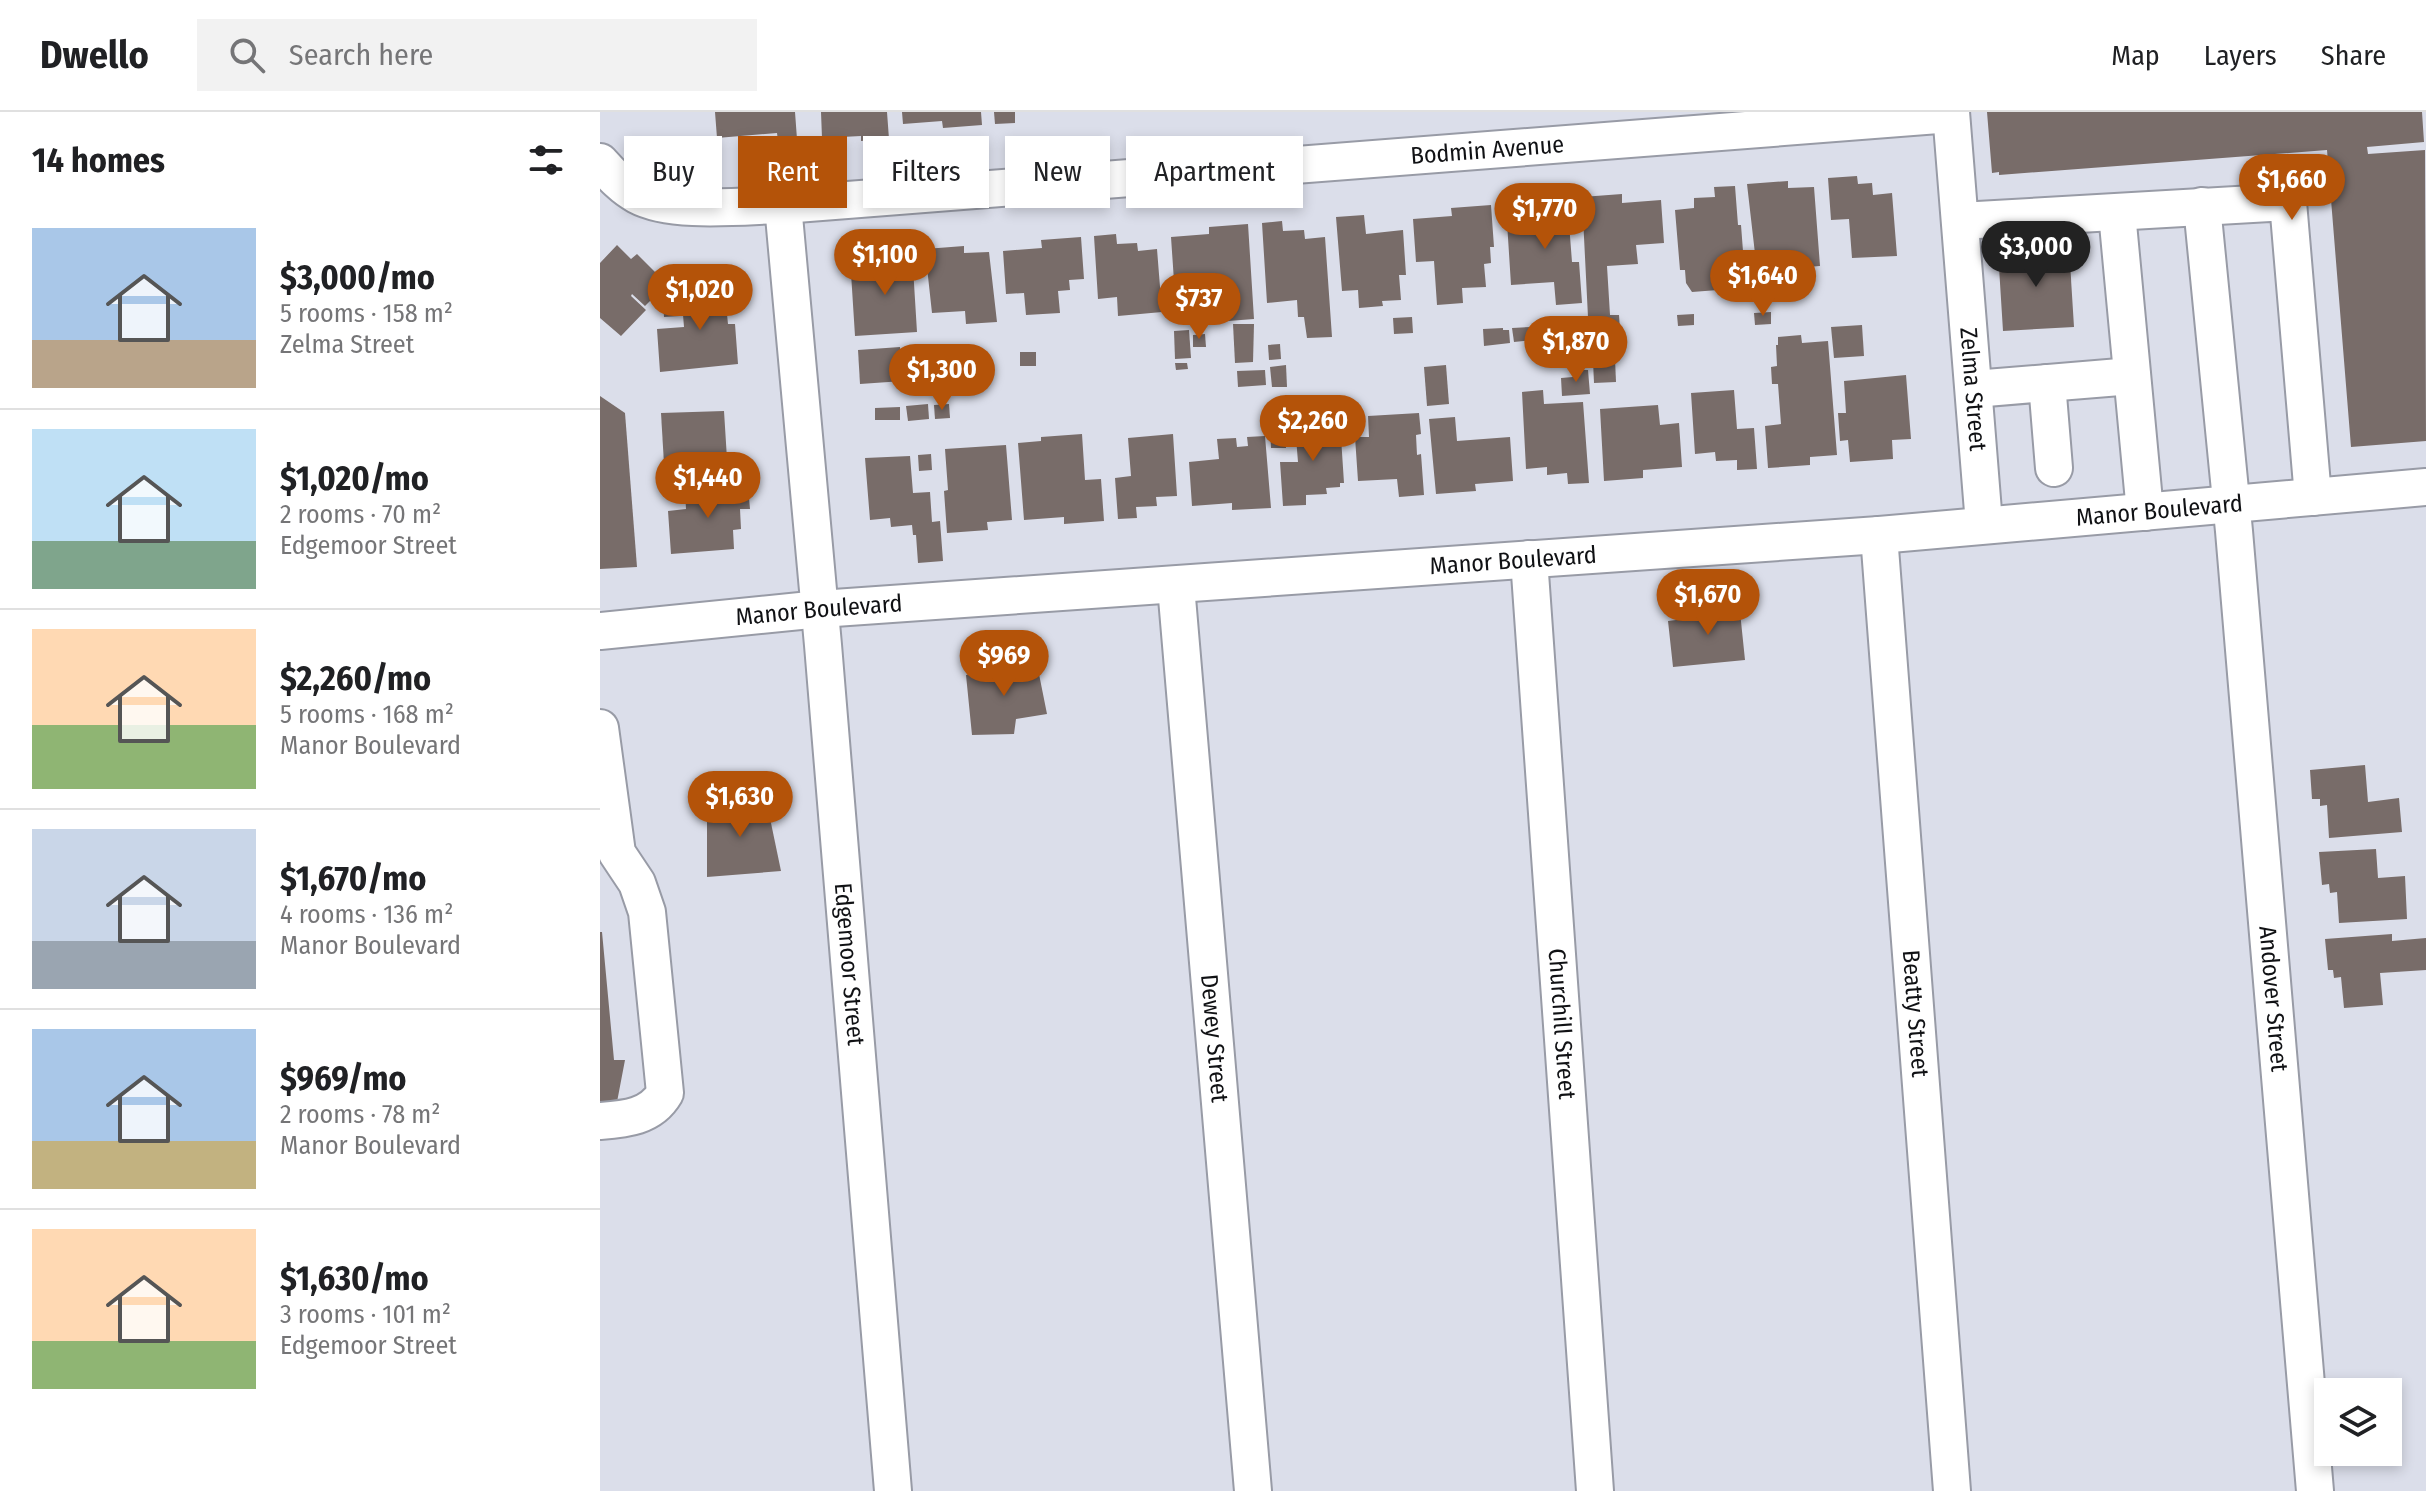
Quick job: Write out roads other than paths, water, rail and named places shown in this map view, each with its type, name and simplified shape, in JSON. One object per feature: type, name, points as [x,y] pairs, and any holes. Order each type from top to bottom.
[{"type":"street","name":"Bodmin Avenue","points":[[847,200],[1951,113]]},
{"type":"street","name":"Zelma Street","points":[[1951,113],[1984,524]]},
{"type":"street","points":[[600,162],[615,179],[637,195],[666,206],[738,205]]},
{"type":"street","points":[[1960,221],[2288,202],[2313,497]]},
{"type":"street","name":"Andover Street","points":[[2202,206],[2234,531],[2315,1491]]},
{"type":"street","name":"Edgemoor Street","points":[[783,208],[820,609],[893,1491]]},
{"type":"street","points":[[2117,213],[2145,512]]},
{"type":"street","points":[[1974,389],[2132,376]]},
{"type":"street","points":[[2047,383],[2054,468]]},
{"type":"street","name":"Manor Boulevard","points":[[600,631],[820,609],[1879,535],[2426,487]]},
{"type":"street","name":"Beatty Street","points":[[1879,535],[1952,1491]]},
{"type":"street","name":"Churchill Street","points":[[1529,559],[1595,1491]]},
{"type":"street","name":"Dewey Street","points":[[1176,586],[1253,1491]]},
{"type":"street","points":[[600,728],[617,853],[637,883],[647,912],[665,1093],[657,1106],[628,1119],[600,1121]]}]
